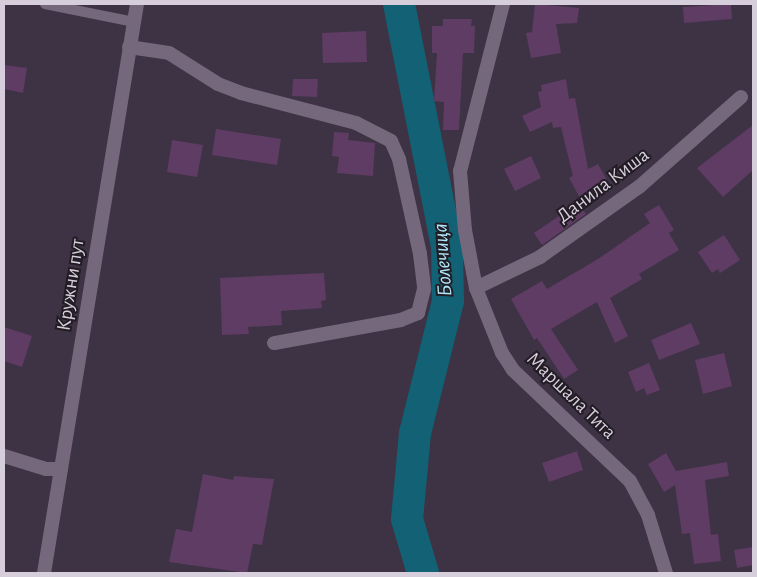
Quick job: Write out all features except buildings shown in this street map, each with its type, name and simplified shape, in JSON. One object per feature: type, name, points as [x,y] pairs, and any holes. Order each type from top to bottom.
[{"type":"street","name":"Кружни пут","points":[[46,572],[137,4]]},
{"type":"street","name":"Маршала Тита","points":[[503,4],[460,170],[464,230],[476,288],[502,353],[513,370],[634,487],[648,514],[666,573]]},
{"type":"street","points":[[129,47],[169,53],[218,84],[240,93],[356,124],[391,141],[398,159],[420,254],[424,289],[418,313],[401,320],[274,343]]},
{"type":"street","name":"Данила Киша","points":[[476,288],[540,257],[639,187],[741,97]]},
{"type":"street","points":[[4,456],[46,469],[61,469]]},
{"type":"lane","points":[[45,4],[134,22]]},
{"type":"waterway","name":"Болечица","points":[[399,4],[447,246],[448,301],[415,433],[407,519],[423,573]]}]
